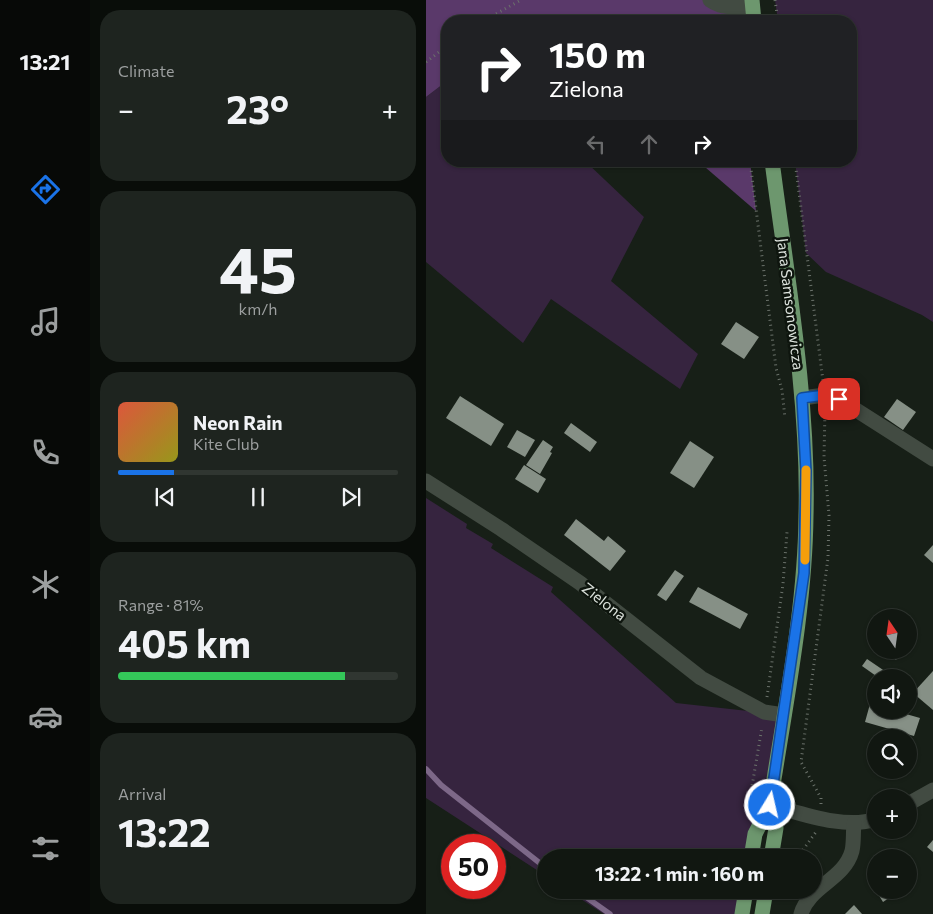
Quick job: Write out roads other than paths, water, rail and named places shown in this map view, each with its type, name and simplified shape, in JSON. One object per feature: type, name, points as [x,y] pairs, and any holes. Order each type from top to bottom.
[{"type":"main road","name":"Jana Samsonowicza","points":[[752,849],[755,834],[770,805],[804,573],[806,471],[802,398],[773,167]]},
{"type":"main road","name":"Jana Samsonowicza","points":[[770,805],[776,828],[772,849]]},
{"type":"main road","points":[[742,914],[744,899]]},
{"type":"main road","points":[[762,914],[764,899]]},
{"type":"street","points":[[710,0],[718,5],[753,9]]},
{"type":"street","points":[[802,398],[825,395],[839,399],[933,459]]},
{"type":"street","name":"Zielona","points":[[426,482],[501,529],[580,583],[702,678],[764,712],[784,715]]},
{"type":"street","points":[[917,799],[933,790]]},
{"type":"street","points":[[770,805],[854,823],[867,821]]},
{"type":"street","points":[[801,914],[804,903],[813,893],[837,875],[848,861],[852,850],[854,823]]},
{"type":"waterway","points":[[426,769],[441,785],[537,861]]},
{"type":"waterway","points":[[589,899],[610,914]]}]
